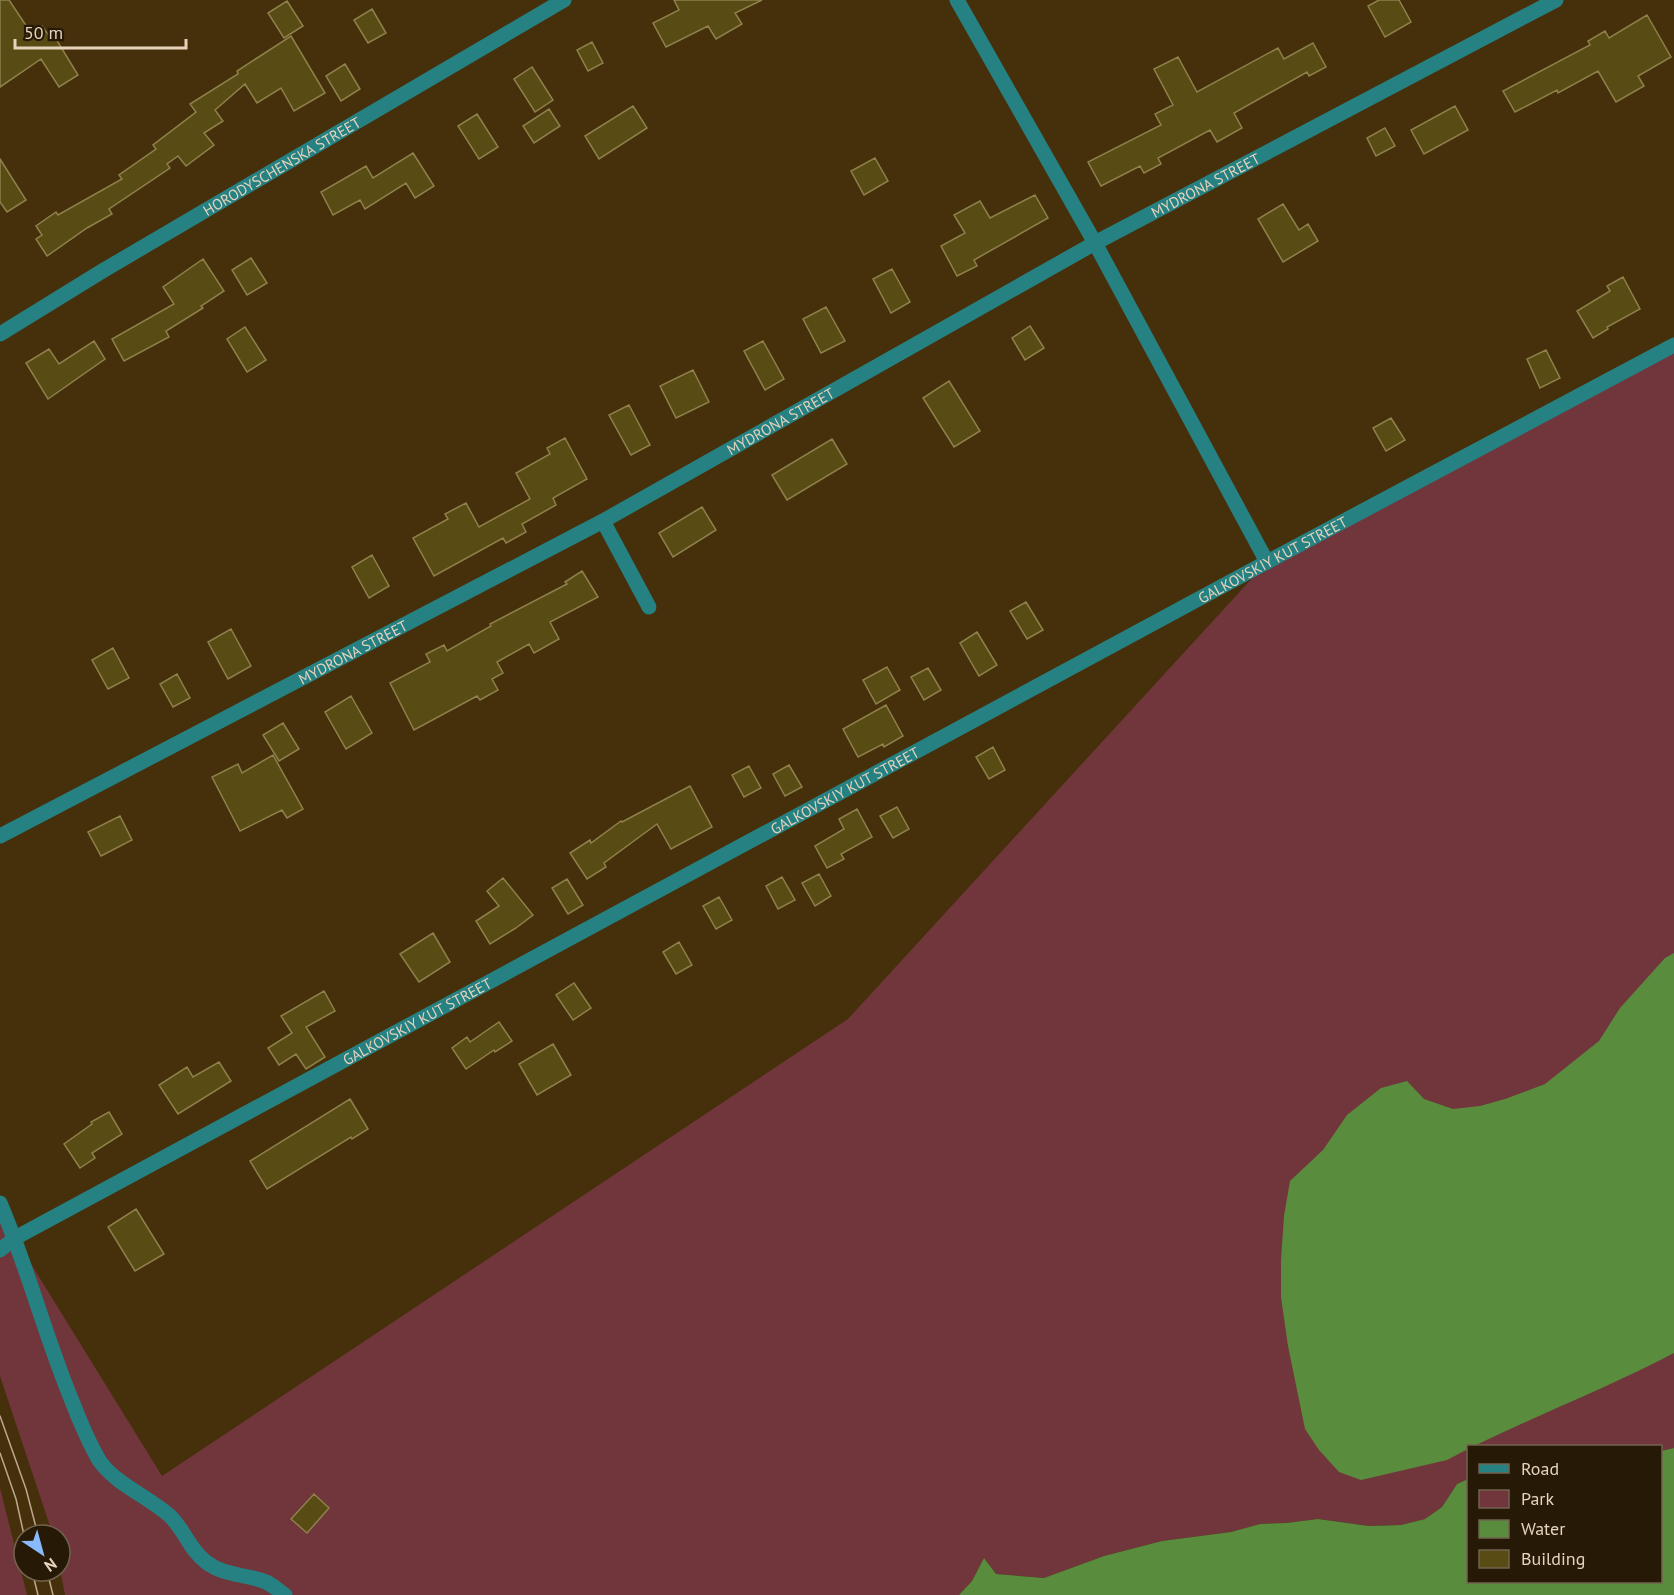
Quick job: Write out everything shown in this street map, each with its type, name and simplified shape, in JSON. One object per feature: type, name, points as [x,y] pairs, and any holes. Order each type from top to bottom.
[{"type":"street","name":"HORODYSCHENSKA STREET","points":[[0,334],[104,270],[564,0]]},
{"type":"street","points":[[957,0],[1095,243],[1267,561]]},
{"type":"street","name":"MYDRONA STREET","points":[[0,836],[603,521],[1095,243],[1556,0]]},
{"type":"street","name":"GALKOVSKIY KUT STREET","points":[[0,1250],[15,1238],[1267,561],[1674,345]]},
{"type":"street","points":[[603,521],[649,607]]},
{"type":"street","points":[[0,1203],[15,1238],[77,1414],[101,1463],[123,1484],[164,1511],[176,1522],[193,1552],[209,1565],[228,1574],[266,1582],[285,1595]]},
{"type":"green space","points":[[1674,345],[1674,1448],[1662,1451],[1662,1445],[1467,1445],[1467,1479],[1457,1484],[1442,1507],[1425,1519],[1401,1525],[1369,1526],[1318,1519],[1260,1524],[1231,1532],[1162,1541],[1104,1556],[1044,1578],[996,1574],[984,1558],[972,1581],[959,1595],[65,1595],[63,1583],[72,1583],[72,1523],[49,1523],[0,1376],[0,1203],[15,1238],[162,1476],[848,1019],[1267,562]]},
{"type":"green space","points":[[0,1488],[12,1536],[12,1583],[24,1583],[27,1595],[0,1595]]},
{"type":"water","points":[[1674,953],[1674,1353],[1476,1445],[1467,1445],[1467,1450],[1447,1460],[1361,1480],[1339,1472],[1319,1450],[1305,1429],[1288,1346],[1281,1297],[1281,1260],[1284,1216],[1290,1181],[1323,1150],[1347,1115],[1381,1088],[1407,1081],[1424,1099],[1453,1109],[1480,1106],[1545,1084],[1599,1041],[1620,1008],[1665,958]]},
{"type":"water","points":[[1674,1448],[1674,1595],[959,1595],[972,1581],[984,1558],[996,1574],[1044,1578],[1104,1556],[1162,1541],[1231,1532],[1260,1524],[1318,1519],[1369,1526],[1401,1525],[1425,1519],[1442,1507],[1457,1484],[1467,1479],[1467,1583],[1662,1583],[1662,1451]]},
{"type":"building","points":[[0,0],[9,0],[31,33],[42,26],[50,37],[53,34],[78,75],[59,87],[41,59],[0,87]]},
{"type":"building","points":[[674,0],[762,0],[735,13],[742,24],[716,39],[708,26],[666,47],[653,23],[679,10]]},
{"type":"building","points":[[1379,0],[1399,0],[1411,22],[1385,37],[1368,6]]},
{"type":"building","points":[[287,1],[303,26],[284,38],[268,13]]},
{"type":"building","points":[[372,9],[386,33],[368,43],[354,20]]},
{"type":"building","points":[[1647,15],[1671,57],[1638,76],[1644,86],[1616,102],[1598,71],[1558,93],[1557,90],[1515,112],[1503,91],[1590,45],[1588,41],[1605,31],[1609,38]]},
{"type":"building","points":[[291,36],[325,93],[294,111],[281,88],[257,103],[245,84],[215,110],[223,121],[204,133],[214,145],[186,166],[178,156],[167,164],[170,168],[109,209],[112,214],[87,228],[47,256],[36,239],[42,235],[36,226],[56,212],[58,215],[122,179],[119,175],[156,149],[153,145],[196,112],[190,104],[238,74],[237,71]]},
{"type":"building","points":[[592,42],[603,63],[588,71],[577,50]]},
{"type":"building","points":[[1313,43],[1326,67],[1309,76],[1307,72],[1234,113],[1242,128],[1217,142],[1210,130],[1158,158],[1161,164],[1144,173],[1140,166],[1101,186],[1088,162],[1161,125],[1155,114],[1173,105],[1154,69],[1178,57],[1197,92],[1278,48],[1284,59]]},
{"type":"building","points":[[345,64],[360,89],[341,101],[326,76]]},
{"type":"building","points":[[532,67],[553,100],[535,112],[514,79]]},
{"type":"building","points":[[633,106],[647,128],[599,159],[585,136]]},
{"type":"building","points":[[1455,106],[1468,130],[1424,154],[1411,130]]},
{"type":"building","points":[[549,109],[560,126],[534,143],[523,126]]},
{"type":"building","points":[[477,114],[498,147],[479,159],[458,126]]},
{"type":"building","points":[[1385,128],[1395,146],[1376,156],[1367,138]]},
{"type":"building","points":[[413,153],[434,186],[415,198],[406,183],[365,209],[360,200],[333,215],[321,192],[366,166],[373,178]]},
{"type":"building","points":[[875,158],[888,181],[864,195],[851,171]]},
{"type":"building","points":[[0,159],[26,200],[7,212],[0,202]]},
{"type":"building","points":[[1035,195],[1048,218],[974,260],[977,266],[957,276],[941,246],[965,233],[954,215],[980,201],[990,218]]},
{"type":"building","points":[[1283,204],[1299,230],[1308,224],[1318,241],[1283,262],[1258,219]]},
{"type":"building","points":[[251,258],[267,283],[247,295],[232,270]]},
{"type":"building","points":[[203,259],[224,291],[201,306],[203,308],[166,331],[169,337],[124,361],[112,339],[174,304],[163,287]]},
{"type":"building","points":[[892,269],[910,302],[891,313],[873,279]]},
{"type":"building","points":[[1623,277],[1640,309],[1607,327],[1608,329],[1593,338],[1577,311],[1610,291],[1607,286]]},
{"type":"building","points":[[826,307],[845,341],[821,353],[803,319]]},
{"type":"building","points":[[1030,326],[1044,348],[1025,360],[1012,338]]},
{"type":"building","points":[[245,327],[266,360],[247,372],[227,339]]},
{"type":"building","points":[[94,341],[105,359],[48,399],[26,363],[49,349],[59,364]]},
{"type":"building","points":[[763,341],[784,379],[765,390],[744,351]]},
{"type":"building","points":[[1546,350],[1560,378],[1540,388],[1527,359]]},
{"type":"building","points":[[693,370],[709,402],[676,418],[660,386]]},
{"type":"building","points":[[949,381],[980,431],[954,447],[923,398]]},
{"type":"building","points":[[629,405],[650,445],[631,455],[609,415]]},
{"type":"building","points":[[1391,418],[1405,440],[1386,451],[1373,428]]},
{"type":"building","points":[[565,438],[587,479],[553,498],[556,505],[522,524],[526,532],[506,543],[503,538],[434,576],[413,538],[448,519],[445,514],[466,503],[479,527],[530,499],[516,473],[550,454],[547,448]]},
{"type":"building","points":[[832,439],[847,464],[787,500],[772,475]]},
{"type":"building","points":[[702,507],[716,530],[673,557],[659,533]]},
{"type":"building","points":[[372,555],[389,586],[369,598],[352,567]]},
{"type":"building","points":[[582,571],[598,597],[550,622],[559,639],[534,653],[529,644],[497,662],[503,673],[492,679],[498,690],[480,700],[477,696],[414,730],[390,683],[430,662],[426,654],[444,645],[447,651],[491,626],[490,624],[567,584],[565,582]]},
{"type":"building","points":[[1026,602],[1043,630],[1027,639],[1010,611]]},
{"type":"building","points":[[231,629],[251,666],[228,679],[208,642]]},
{"type":"building","points":[[977,632],[997,665],[979,676],[960,643]]},
{"type":"building","points":[[113,648],[129,678],[108,689],[92,660]]},
{"type":"building","points":[[887,667],[900,690],[876,704],[863,680]]},
{"type":"building","points":[[928,668],[941,690],[924,700],[911,677]]},
{"type":"building","points":[[177,674],[190,698],[173,707],[160,684]]},
{"type":"building","points":[[351,696],[372,733],[346,749],[325,712]]},
{"type":"building","points":[[886,705],[903,736],[884,747],[883,744],[858,757],[843,729]]},
{"type":"building","points":[[283,723],[299,749],[279,761],[263,735]]},
{"type":"building","points":[[993,747],[1005,770],[989,779],[976,757]]},
{"type":"building","points":[[273,755],[303,809],[287,818],[282,810],[240,831],[212,777],[238,764],[242,773]]},
{"type":"building","points":[[789,765],[802,787],[785,796],[773,774]]},
{"type":"building","points":[[749,766],[761,788],[744,797],[732,775]]},
{"type":"building","points":[[690,786],[712,827],[671,849],[657,824],[604,863],[606,867],[587,879],[570,853],[590,840],[591,843],[621,821]]},
{"type":"building","points":[[897,807],[909,829],[893,838],[880,816]]},
{"type":"building","points":[[857,809],[872,837],[841,854],[844,859],[827,868],[815,846],[844,829],[839,819]]},
{"type":"building","points":[[120,816],[132,840],[101,856],[88,832]]},
{"type":"building","points":[[819,874],[831,896],[815,906],[802,883]]},
{"type":"building","points":[[782,877],[795,900],[778,909],[766,886]]},
{"type":"building","points":[[503,878],[533,915],[490,944],[476,921],[499,906],[487,891]]},
{"type":"building","points":[[567,879],[583,905],[568,914],[552,888]]},
{"type":"building","points":[[719,897],[732,920],[716,929],[703,906]]},
{"type":"building","points":[[433,933],[450,962],[419,982],[400,954]]},
{"type":"building","points":[[679,942],[692,965],[676,974],[663,952]]},
{"type":"building","points":[[574,983],[591,1008],[573,1020],[556,995]]},
{"type":"building","points":[[324,991],[335,1011],[306,1027],[325,1057],[306,1069],[296,1054],[279,1065],[268,1048],[292,1033],[281,1016]]},
{"type":"building","points":[[499,1022],[512,1041],[466,1069],[452,1048],[467,1037],[470,1042]]},
{"type":"building","points":[[553,1044],[571,1075],[537,1095],[519,1064]]},
{"type":"building","points":[[219,1062],[231,1081],[178,1114],[159,1085],[187,1067],[193,1077]]},
{"type":"building","points":[[350,1099],[368,1129],[352,1139],[351,1137],[267,1189],[250,1161]]},
{"type":"building","points":[[109,1112],[122,1134],[92,1153],[95,1158],[80,1168],[64,1144],[92,1124],[91,1122]]},
{"type":"building","points":[[136,1209],[164,1254],[135,1271],[108,1227]]},
{"type":"building","points":[[314,1494],[329,1508],[307,1533],[291,1519]]},
{"type":"tram line","points":[[0,1416],[26,1489],[35,1523]]},
{"type":"tram line","points":[[0,1453],[16,1499],[21,1523]]},
{"type":"tram line","points":[[35,1583],[38,1595]]},
{"type":"tram line","points":[[50,1583],[53,1595]]}]
